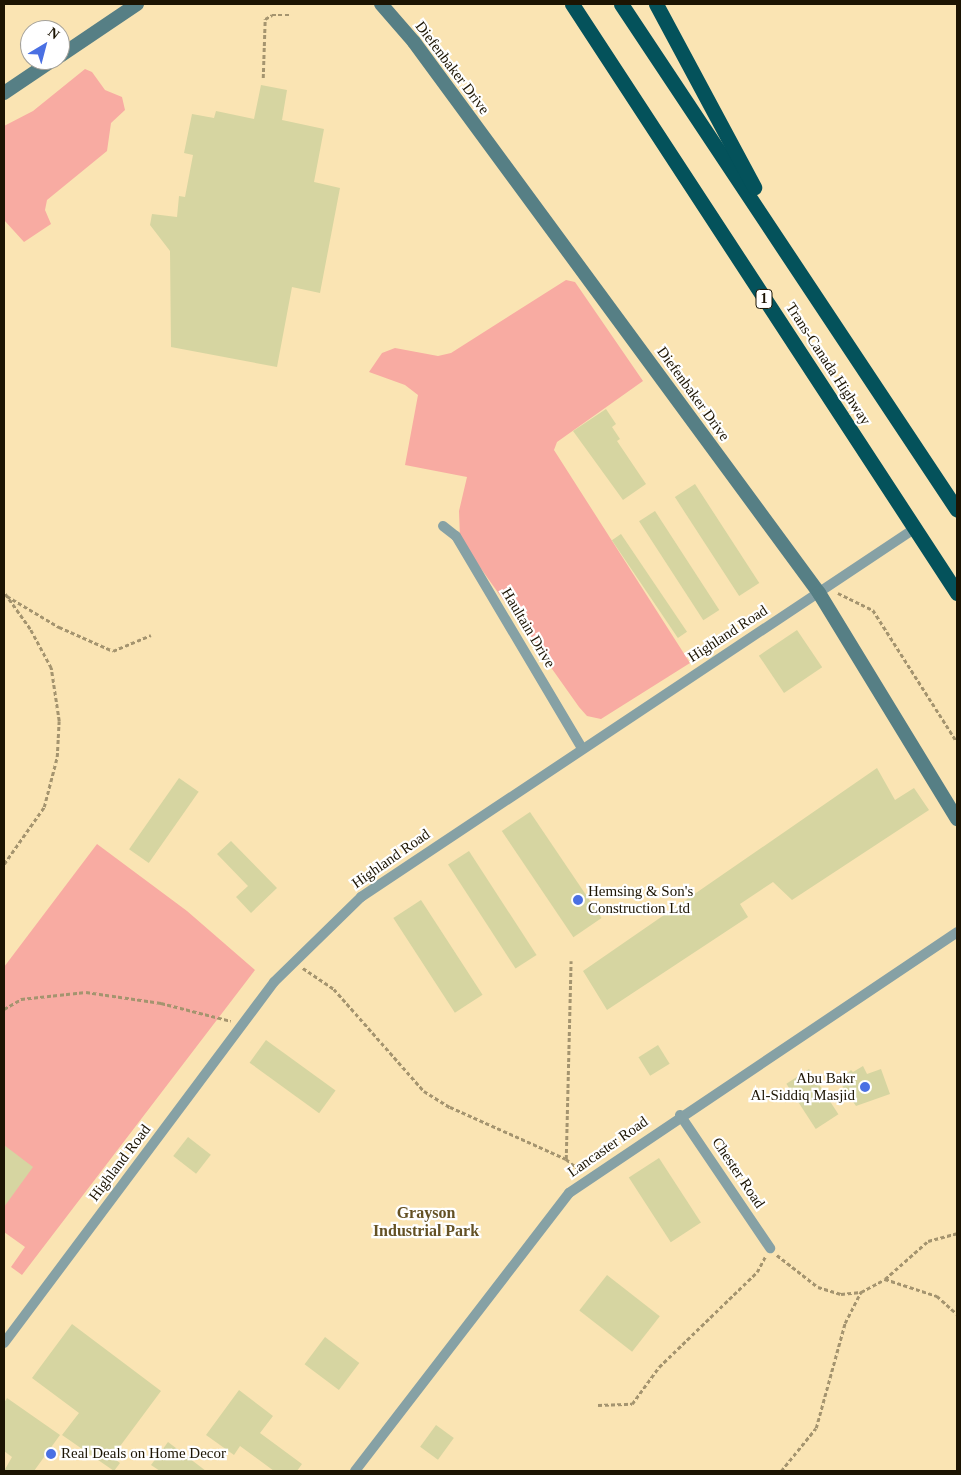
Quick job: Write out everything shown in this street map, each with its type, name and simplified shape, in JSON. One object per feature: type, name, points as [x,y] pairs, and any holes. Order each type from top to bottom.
[{"type":"highway","name":"Trans-Canada Highway","points":[[572,4],[957,593]]},
{"type":"highway","name":"Trans-Canada Highway","points":[[621,4],[795,263],[957,510]]},
{"type":"highway","points":[[656,4],[795,263]]},
{"type":"street","points":[[70,49],[137,4]]},
{"type":"street","name":"Diefenbaker Drive","points":[[381,4],[414,42],[819,593],[957,819]]},
{"type":"street","points":[[4,93],[38,70]]},
{"type":"street","name":"Haultain Drive","points":[[443,526],[456,536],[582,748]]},
{"type":"street","name":"Highland Road","points":[[4,1343],[242,1024],[292,964],[361,897],[582,748],[914,529]]},
{"type":"street","name":"Lancaster Road","points":[[355,1471],[569,1193],[680,1115],[957,932]]},
{"type":"street","name":"Chester Road","points":[[680,1115],[770,1248]]},
{"type":"path","points":[[263,78],[265,19],[272,14],[290,15]]},
{"type":"path","points":[[819,593],[845,594],[873,610],[957,742]]},
{"type":"path","points":[[4,594],[59,628],[113,651],[151,635]]},
{"type":"path","points":[[4,594],[30,629],[52,668],[60,721],[57,757],[44,807],[4,864]]},
{"type":"path","points":[[566,1159],[571,961]]},
{"type":"path","points":[[292,964],[334,989],[424,1091],[566,1159],[590,1178]]},
{"type":"path","points":[[4,1009],[21,999],[86,992],[161,1003],[242,1024]]},
{"type":"path","points":[[598,1405],[632,1404],[690,1333],[756,1272],[770,1248],[818,1287],[841,1294],[861,1292],[885,1279],[928,1241],[957,1233]]},
{"type":"path","points":[[885,1279],[937,1296],[957,1314]]},
{"type":"path","points":[[781,1471],[816,1428],[844,1323],[861,1292]]},
{"type":"shaded area","points":[[85,69],[92,72],[105,90],[122,97],[125,110],[111,123],[107,151],[47,200],[45,210],[51,224],[24,242],[4,220],[4,126],[33,111]]},
{"type":"shaded area","points":[[566,280],[575,282],[643,381],[557,442],[554,450],[690,663],[601,719],[587,716],[579,707],[460,539],[459,511],[467,477],[405,465],[418,395],[405,385],[369,372],[382,353],[395,348],[438,356],[451,353]]},
{"type":"shaded area","points":[[97,844],[187,911],[255,970],[22,1275],[11,1267],[25,1247],[4,1232],[4,967]]},
{"type":"building","points":[[261,85],[287,90],[282,120],[324,129],[314,182],[340,188],[320,293],[292,287],[277,367],[171,347],[170,251],[150,225],[152,214],[177,217],[179,196],[185,197],[193,155],[184,153],[192,114],[214,118],[216,111],[254,119]]},
{"type":"building","points":[[606,409],[616,424],[612,427],[620,439],[617,441],[646,484],[623,500],[573,431]]},
{"type":"building","points":[[695,484],[759,583],[739,596],[675,497]]},
{"type":"building","points":[[655,511],[719,610],[703,620],[639,521]]},
{"type":"building","points":[[621,534],[687,632],[678,638],[612,540]]},
{"type":"building","points":[[797,630],[822,667],[784,693],[759,656]]},
{"type":"building","points":[[877,768],[895,800],[914,788],[929,810],[792,900],[773,882],[740,904],[748,917],[607,1010],[583,971]]},
{"type":"building","points":[[179,778],[199,792],[149,863],[129,849]]},
{"type":"building","points":[[530,812],[602,918],[573,937],[502,831]]},
{"type":"building","points":[[231,841],[277,888],[251,913],[236,897],[248,886],[217,854]]},
{"type":"building","points":[[469,851],[537,955],[516,969],[448,865]]},
{"type":"building","points":[[421,900],[483,995],[455,1013],[393,918]]},
{"type":"building","points":[[266,1040],[336,1091],[319,1113],[250,1063]]},
{"type":"building","points":[[658,1045],[670,1064],[650,1076],[638,1057]]},
{"type":"building","name":"Abu Bakr Al-Siddiq Masjid","points":[[863,1066],[867,1074],[881,1069],[890,1094],[856,1106],[839,1081],[851,1070],[853,1072]]},
{"type":"building","points":[[809,1069],[838,1114],[816,1129],[786,1084]]},
{"type":"building","points":[[188,1137],[211,1155],[196,1174],[173,1156]]},
{"type":"building","points":[[4,1145],[33,1167],[4,1207]]},
{"type":"building","points":[[659,1158],[701,1223],[671,1242],[629,1178]]},
{"type":"building","points":[[607,1275],[660,1316],[632,1352],[579,1310]]},
{"type":"building","points":[[72,1324],[161,1391],[112,1457],[120,1463],[114,1471],[62,1435],[79,1413],[32,1378]]},
{"type":"building","points":[[325,1337],[359,1363],[339,1390],[305,1364]]},
{"type":"building","points":[[239,1390],[273,1416],[260,1433],[302,1464],[297,1471],[274,1471],[240,1446],[234,1455],[206,1435]]},
{"type":"building","points":[[7,1398],[60,1435],[34,1471],[4,1471],[12,1457],[4,1451],[4,1403]]},
{"type":"building","points":[[436,1425],[454,1438],[438,1460],[420,1447]]},
{"type":"building","points":[[168,1442],[206,1471],[160,1471],[151,1465]]},
{"type":"place","name":"Hemsing & Son's Construction Ltd","points":[[578,900]]},
{"type":"place","name":"Abu Bakr Al-Siddiq Masjid","points":[[865,1087]]},
{"type":"place","name":"Real Deals on Home Decor","points":[[51,1454]]},
{"type":"district","name":"Grayson Industrial Park","points":[[426,1222]]}]
